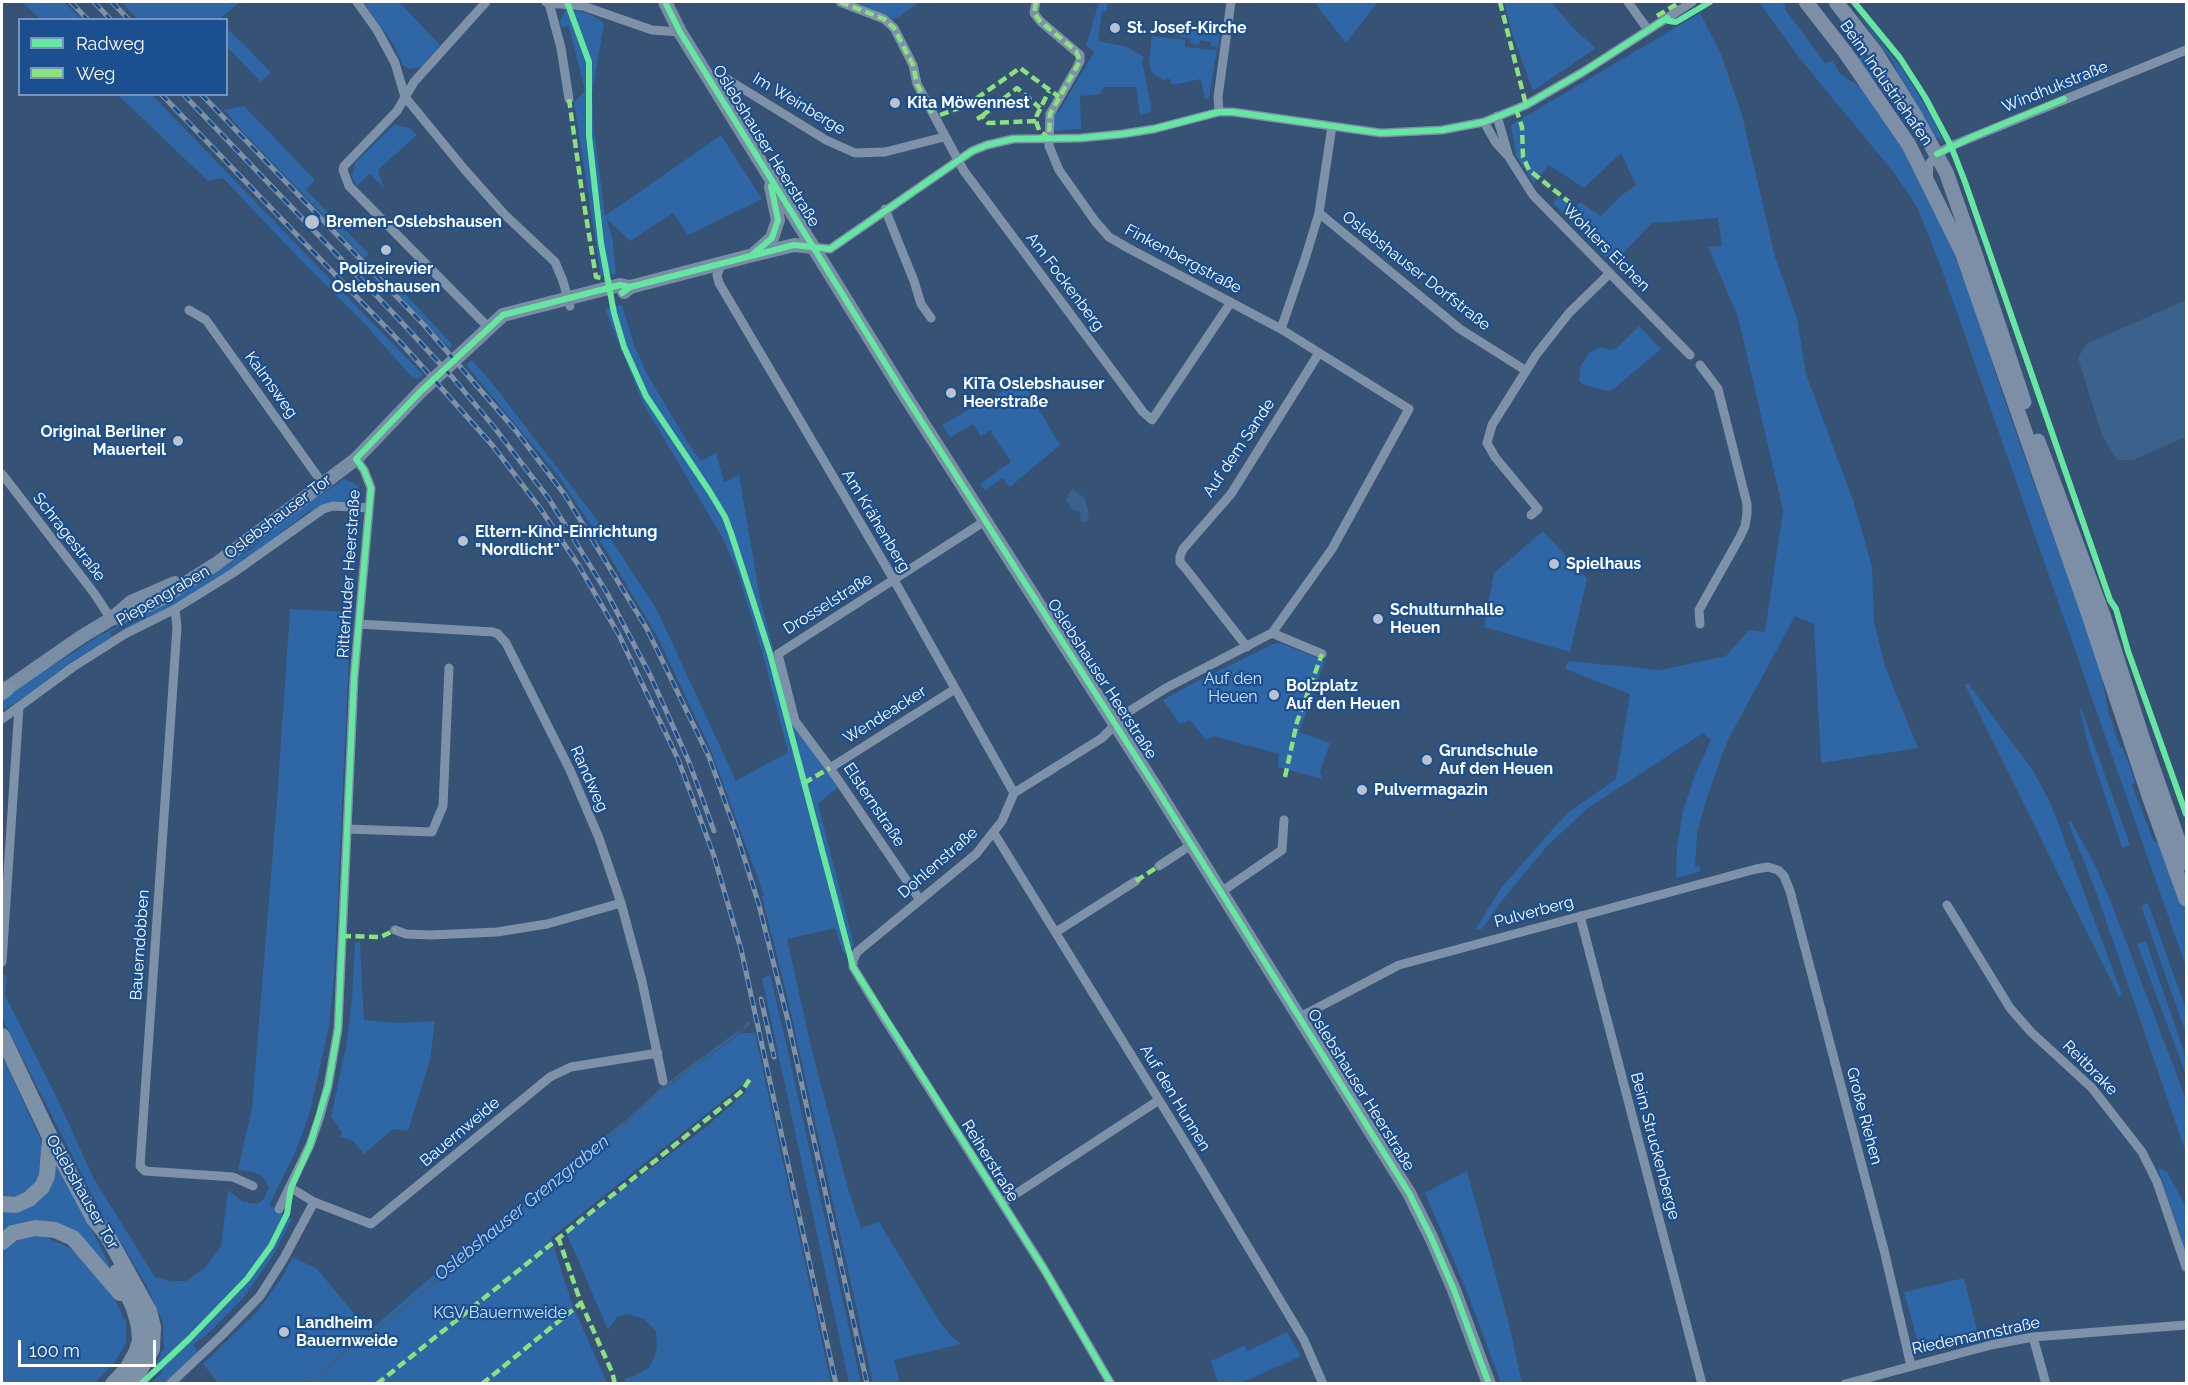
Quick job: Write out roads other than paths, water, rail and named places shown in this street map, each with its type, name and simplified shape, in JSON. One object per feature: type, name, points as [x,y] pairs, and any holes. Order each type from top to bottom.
[{"type":"highway","name":"Oslebshauser Tor","points":[[2,1036],[50,1137],[94,1219],[106,1235],[149,1311],[153,1327],[152,1349],[138,1373],[120,1382]]},
{"type":"highway","points":[[2,1204],[16,1205],[29,1199],[42,1187],[48,1176],[50,1137]]},
{"type":"highway","points":[[94,1219],[99,1237],[134,1308],[139,1327],[140,1341],[136,1353],[120,1382]]},
{"type":"highway","points":[[2,1242],[13,1233],[35,1228],[55,1230],[72,1238],[134,1308]]},
{"type":"main road","name":"Oslebshauser Heerstraße","points":[[665,2],[710,81],[813,247],[1409,1193],[1454,1290],[1490,1383]]},
{"type":"main road","name":"Beim Industriehafen","points":[[1806,2],[1845,52],[1909,145],[1962,252],[2150,799],[2187,899]]},
{"type":"main road","name":"Beim Industriehafen","points":[[1836,2],[1876,53],[1937,154],[1960,211],[2039,444],[2103,615],[2143,740],[2187,863]]},
{"type":"main road","points":[[1845,52],[1856,48],[1876,53]]},
{"type":"main road","points":[[753,255],[772,238],[778,220],[771,187],[773,181]]},
{"type":"main road","points":[[356,459],[420,392],[489,328],[620,285],[630,287],[794,245],[813,247]]},
{"type":"main road","name":"Oslebshauser Tor","points":[[4,690],[111,619],[159,600],[216,564],[356,459]]},
{"type":"street","points":[[357,2],[377,30],[395,63],[405,98],[496,205],[555,262],[569,302]]},
{"type":"street","points":[[486,2],[414,82],[398,111],[344,166],[346,181],[489,328]]},
{"type":"street","points":[[569,99],[561,48],[548,2],[583,6],[652,30],[681,32]]},
{"type":"street","name":"Am Fockenberg","points":[[840,2],[884,19],[894,28],[913,65],[917,84],[957,160],[1143,412],[1152,420],[1231,302]]},
{"type":"street","points":[[1036,2],[1034,12],[1040,21],[1076,51],[1080,61],[1050,114],[1049,139]]},
{"type":"street","points":[[1219,112],[1218,98],[1231,2]]},
{"type":"street","points":[[1628,2],[1648,30]]},
{"type":"street","points":[[813,247],[830,249],[957,160],[987,145],[1013,139],[1116,135],[1154,129],[1219,112],[1249,113],[1381,133],[1442,130],[1484,122],[1526,105],[1692,2]]},
{"type":"street","name":"Windhukstraße","points":[[1937,154],[1970,138],[2187,50]]},
{"type":"street","name":"Im Weinberge","points":[[710,81],[727,79],[826,140],[855,153],[885,152],[944,137]]},
{"type":"street","name":"Wohlers Eichen","points":[[1497,116],[1509,157]]},
{"type":"street","name":"Wohlers Eichen","points":[[1484,122],[1533,195],[1690,355]]},
{"type":"street","points":[[1281,329],[1318,213],[1332,126]]},
{"type":"street","name":"Finkenbergstraße","points":[[1049,139],[1051,152],[1059,170],[1109,237],[1281,329],[1409,409],[1332,549],[1272,633]]},
{"type":"street","points":[[1909,145],[1923,153],[1937,154]]},
{"type":"street","points":[[1928,181],[1929,164],[1937,154]]},
{"type":"street","points":[[885,209],[921,304],[931,318]]},
{"type":"street","name":"Oslebshauser Dorfstraße","points":[[1318,213],[1461,329],[1525,370]]},
{"type":"street","name":"Am Krähenberg","points":[[721,264],[717,276],[719,283],[894,580],[1014,793]]},
{"type":"street","points":[[1531,515],[1538,509],[1495,457],[1487,442],[1492,425],[1525,370],[1569,313],[1610,273]]},
{"type":"street","name":"Kalmsweg","points":[[189,310],[206,320],[323,484]]},
{"type":"street","name":"Auf dem Sande","points":[[1247,647],[1180,562],[1180,556],[1183,549],[1231,494],[1318,353]]},
{"type":"street","points":[[1700,364],[1718,389],[1747,504],[1745,526],[1699,610],[1700,624]]},
{"type":"street","name":"Ritterhuder Heerstraße","points":[[279,1209],[291,1188],[320,1116],[338,1029],[354,678],[371,488],[364,470],[356,459]]},
{"type":"street","name":"Schragestraße","points":[[2,474],[94,593],[111,619]]},
{"type":"street","name":"Piepengraben","points":[[2,719],[73,667],[125,634],[175,609],[233,573],[323,509],[333,506],[369,508]]},
{"type":"street","name":"Drosselstraße","points":[[778,654],[985,521]]},
{"type":"street","name":"Bauerndobben","points":[[175,609],[177,627],[140,1166],[145,1171],[233,1178],[253,1186]]},
{"type":"street","name":"Randweg","points":[[359,624],[498,634],[506,643],[570,770],[599,838],[621,903],[642,981],[663,1082]]},
{"type":"street","points":[[1014,793],[1102,738],[1128,712],[1173,684],[1272,633],[1322,654]]},
{"type":"street","name":"Elsternstraße","points":[[778,654],[792,714],[920,900]]},
{"type":"street","points":[[347,829],[432,832],[443,806],[449,668]]},
{"type":"street","name":"Wendeacker","points":[[830,768],[955,688]]},
{"type":"street","points":[[2,962],[19,707]]},
{"type":"street","name":"Dohlenstraße","points":[[857,952],[975,854],[1002,821],[1014,793]]},
{"type":"street","points":[[1221,892],[1282,850],[1284,820]]},
{"type":"street","name":"Auf den Hunnen","points":[[994,833],[1304,1340],[1323,1383]]},
{"type":"street","points":[[1159,866],[1191,845]]},
{"type":"street","name":"Pulverberg","points":[[1300,1017],[1399,965],[1756,869],[1768,867],[1778,870],[1784,876]]},
{"type":"street","name":"Große Riehen","points":[[1784,876],[1804,943],[1884,1250],[1911,1365]]},
{"type":"street","points":[[1056,932],[1136,881]]},
{"type":"street","points":[[394,930],[406,934],[431,935],[497,932],[547,924],[621,903]]},
{"type":"street","name":"Reitbrake","points":[[1947,905],[2010,1008],[2031,1032],[2092,1088],[2142,1152],[2157,1182],[2187,1267]]},
{"type":"street","name":"Beim Struckenberge","points":[[1580,916],[1702,1383]]},
{"type":"street","name":"Reiherstraße","points":[[857,952],[852,961],[853,967],[1044,1269],[1111,1383]]},
{"type":"street","name":"Bauernweide","points":[[291,1188],[314,1202],[371,1224],[550,1077],[571,1067],[658,1053]]},
{"type":"street","points":[[1002,1203],[1159,1101]]},
{"type":"street","points":[[170,1383],[260,1296],[284,1258],[314,1202]]},
{"type":"street","name":"Riedemannstraße","points":[[1845,1383],[1991,1345],[2033,1337],[2187,1325]]},
{"type":"street","points":[[2033,1337],[2046,1383]]},
{"type":"waterway","name":"Oslebshauser Grenzgraben","points":[[745,1027],[749,1023]]},
{"type":"waterway","name":"Oslebshauser Grenzgraben","points":[[305,1384],[412,1301],[589,1156],[664,1087],[739,1032]]},
{"type":"railway","points":[[71,2],[86,18]]},
{"type":"railway","points":[[94,2],[109,18]]},
{"type":"railway","points":[[112,2],[127,18]]},
{"type":"railway","points":[[163,96],[403,345],[493,446],[540,508],[579,566],[619,635],[678,759],[714,856],[741,949],[836,1384]]},
{"type":"railway","points":[[185,96],[453,378],[549,499],[607,593],[650,675],[689,762],[714,831]]},
{"type":"railway","points":[[203,96],[424,325],[516,431],[565,495],[647,629],[709,757],[759,905],[788,1021],[867,1384]]},
{"type":"railway","points":[[761,999],[774,1057]]},
{"type":"place","name":"St. Josef-Kirche","points":[[1115,28]]},
{"type":"place","name":"Kita Möwennest","points":[[895,103]]},
{"type":"place","name":"Bremen-Oslebshausen","points":[[312,222]]},
{"type":"place","name":"Polizeirevier Oslebshausen","points":[[386,250]]},
{"type":"place","name":"KiTa Oslebshauser Heerstraße","points":[[951,393]]},
{"type":"place","name":"Original Berliner Mauerteil","points":[[178,441]]},
{"type":"place","name":"Eltern-Kind-Einrichtung \"Nordlicht\"","points":[[463,541]]},
{"type":"place","name":"Spielhaus","points":[[1554,564]]},
{"type":"place","name":"Schulturnhalle Heuen","points":[[1378,619]]},
{"type":"place","name":"Bolzplatz Auf den Heuen","points":[[1274,695]]},
{"type":"place","name":"Grundschule Auf den Heuen","points":[[1427,760]]},
{"type":"place","name":"Pulvermagazin","points":[[1362,790]]},
{"type":"place","name":"Landheim Bauernweide","points":[[284,1332]]},
{"type":"park label","name":"Auf den Heuen","points":[[1233,688]]},
{"type":"park label","name":"KGV Bauernweide","points":[[500,1313]]}]
